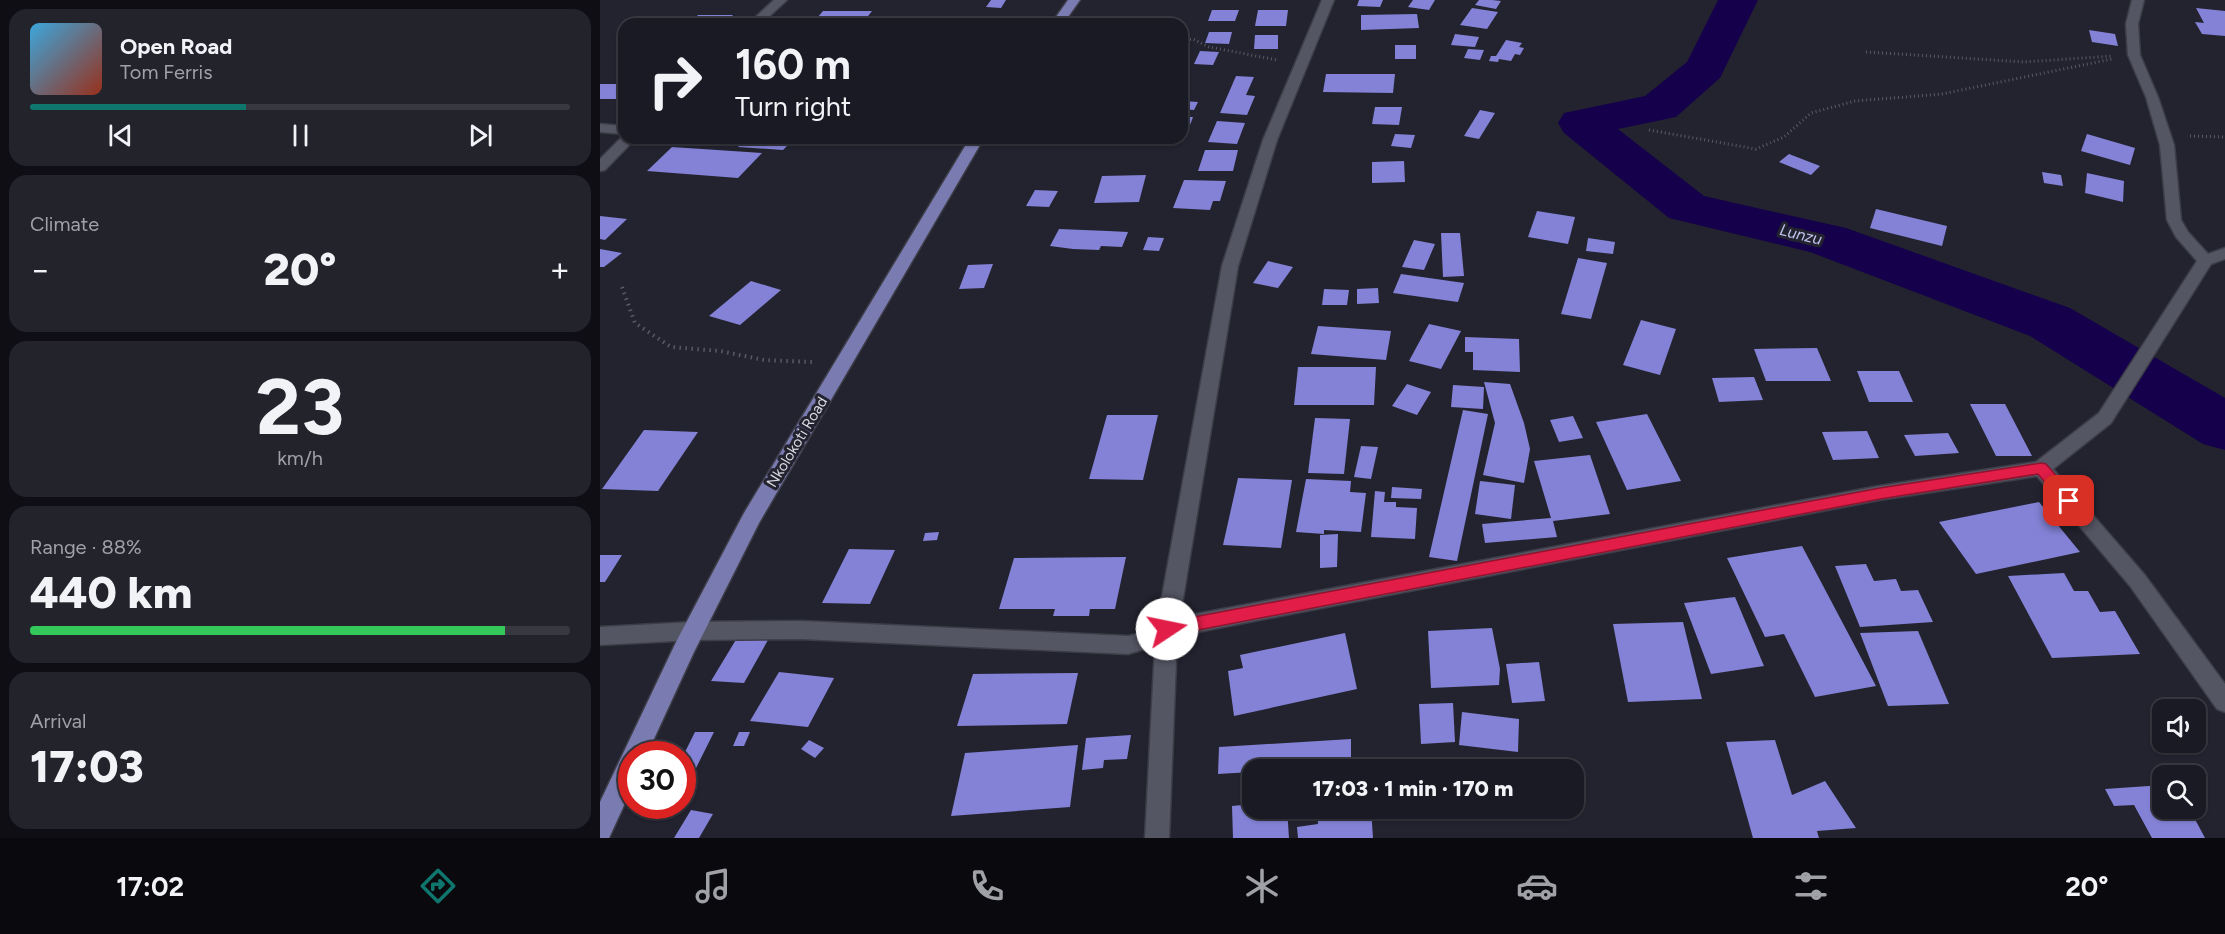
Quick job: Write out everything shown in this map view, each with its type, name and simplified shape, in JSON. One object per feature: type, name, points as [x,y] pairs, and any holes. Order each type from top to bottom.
[{"type":"main road","points":[[1061,18],[1074,0]]},
{"type":"main road","name":"Nkolokoti Road","points":[[641,741],[693,631],[751,519],[973,144]]},
{"type":"main road","points":[[600,829],[618,791]]},
{"type":"street","points":[[761,18],[781,0]]},
{"type":"street","points":[[1157,838],[1167,629],[1230,266],[1270,140],[1328,0]]},
{"type":"street","points":[[2138,0],[2132,24],[2134,55],[2152,97],[2167,145],[2174,220],[2181,234],[2205,261]]},
{"type":"street","points":[[600,128],[618,130]]},
{"type":"street","points":[[600,167],[623,144]]},
{"type":"street","points":[[600,636],[693,631],[801,630],[1128,645],[1145,641],[1167,629],[1880,493],[2041,468],[2105,418],[2205,261],[2225,253]]},
{"type":"street","points":[[2041,468],[2137,580],[2225,702]]},
{"type":"path","points":[[1188,40],[1194,39],[1209,47],[1302,65]]},
{"type":"path","points":[[1866,52],[2024,62],[2134,55]]},
{"type":"path","points":[[1649,130],[1756,149],[1784,137],[1811,113],[1855,101],[1942,94],[2134,55]]},
{"type":"path","points":[[2164,136],[2225,137]]},
{"type":"path","points":[[622,287],[635,323],[671,347],[720,351],[764,360],[844,363]]},
{"type":"building","points":[[991,0],[1006,0],[1001,8],[986,7]]},
{"type":"building","points":[[1359,0],[1383,0],[1380,7],[1357,6]]},
{"type":"building","points":[[1413,0],[1435,0],[1429,10],[1408,7]]},
{"type":"building","points":[[1479,0],[1501,1],[1496,9],[1475,5]]},
{"type":"building","points":[[1472,8],[1498,12],[1487,29],[1460,25]]},
{"type":"building","points":[[2196,8],[2225,11],[2225,36],[2202,34],[2195,22],[2204,23]]},
{"type":"building","points":[[1212,10],[1239,10],[1235,21],[1208,21]]},
{"type":"building","points":[[1258,10],[1288,10],[1286,26],[1255,26]]},
{"type":"building","points":[[823,11],[872,11],[867,18],[817,18]]},
{"type":"building","points":[[1417,14],[1419,28],[1361,30],[1361,15]]},
{"type":"building","points":[[698,15],[733,15],[730,18],[695,18]]},
{"type":"building","points":[[2089,30],[2115,34],[2118,46],[2092,42]]},
{"type":"building","points":[[1209,32],[1232,32],[1229,44],[1205,43]]},
{"type":"building","points":[[1455,34],[1479,37],[1475,47],[1451,45]]},
{"type":"building","points":[[1255,35],[1278,35],[1278,49],[1254,49]]},
{"type":"building","points":[[1506,40],[1522,43],[1519,47],[1524,48],[1520,55],[1515,54],[1511,61],[1499,59],[1498,62],[1489,61],[1491,56],[1496,56]]},
{"type":"building","points":[[1395,45],[1416,45],[1416,59],[1395,59]]},
{"type":"building","points":[[1468,49],[1484,50],[1480,60],[1464,58]]},
{"type":"building","points":[[1200,51],[1219,52],[1213,65],[1194,64]]},
{"type":"building","points":[[1326,74],[1395,74],[1393,93],[1323,92]]},
{"type":"building","points":[[1236,76],[1254,77],[1246,95],[1255,96],[1247,115],[1220,113]]},
{"type":"building","points":[[600,84],[618,84],[618,99],[600,99]]},
{"type":"building","points":[[1188,101],[1198,102],[1194,110],[1188,110]]},
{"type":"building","points":[[1375,107],[1402,107],[1399,125],[1372,124]]},
{"type":"building","points":[[1480,110],[1495,113],[1479,139],[1464,136]]},
{"type":"building","points":[[1188,117],[1193,117],[1188,130]]},
{"type":"building","points":[[1217,121],[1245,123],[1237,144],[1208,142]]},
{"type":"building","points":[[1395,134],[1415,135],[1411,148],[1391,146]]},
{"type":"building","points":[[2087,134],[2135,148],[2130,165],[2081,151]]},
{"type":"building","points":[[741,144],[789,144],[783,150],[738,147]]},
{"type":"building","points":[[672,147],[762,153],[738,178],[647,171]]},
{"type":"building","points":[[1205,150],[1238,150],[1233,171],[1198,171]]},
{"type":"building","points":[[1789,154],[1820,166],[1811,175],[1779,162]]},
{"type":"building","points":[[1404,161],[1405,182],[1372,183],[1372,162]]},
{"type":"building","points":[[2042,172],[2061,175],[2063,186],[2044,183]]},
{"type":"building","points":[[2087,173],[2124,181],[2123,202],[2085,193]]},
{"type":"building","points":[[1146,175],[1139,202],[1094,203],[1102,176]]},
{"type":"building","points":[[1184,180],[1226,181],[1220,201],[1213,201],[1210,210],[1173,208]]},
{"type":"building","points":[[1035,190],[1058,191],[1049,207],[1026,206]]},
{"type":"building","points":[[1876,209],[1947,226],[1942,246],[1870,228]]},
{"type":"building","points":[[1537,211],[1575,217],[1568,244],[1528,237]]},
{"type":"building","points":[[600,216],[627,219],[605,240],[600,239]]},
{"type":"building","points":[[1059,229],[1128,232],[1122,247],[1101,246],[1099,250],[1073,249],[1050,246]]},
{"type":"building","points":[[1441,233],[1460,233],[1464,276],[1443,277]]},
{"type":"building","points":[[1148,237],[1164,238],[1159,251],[1143,250]]},
{"type":"building","points":[[1588,238],[1615,242],[1613,254],[1586,251]]},
{"type":"building","points":[[1414,240],[1435,244],[1424,270],[1402,267]]},
{"type":"building","points":[[600,249],[622,253],[604,267],[600,267]]},
{"type":"building","points":[[1578,258],[1607,263],[1591,319],[1561,314]]},
{"type":"building","points":[[1268,261],[1293,267],[1278,288],[1253,283]]},
{"type":"building","points":[[993,264],[984,288],[959,289],[968,265]]},
{"type":"building","points":[[1401,274],[1464,283],[1458,302],[1393,293]]},
{"type":"building","points":[[751,281],[781,290],[740,325],[709,316]]},
{"type":"building","points":[[1378,288],[1379,303],[1357,304],[1357,289]]},
{"type":"building","points":[[1324,289],[1349,290],[1347,305],[1322,305]]},
{"type":"building","points":[[1641,320],[1676,329],[1660,375],[1623,365]]},
{"type":"building","points":[[1429,324],[1461,331],[1441,369],[1409,361]]},
{"type":"building","points":[[1318,326],[1391,331],[1386,360],[1311,354]]},
{"type":"building","points":[[1465,337],[1519,339],[1520,372],[1473,370],[1473,352],[1465,352]]},
{"type":"building","points":[[1817,348],[1831,381],[1766,381],[1754,349]]},
{"type":"building","points":[[1298,367],[1376,367],[1374,405],[1294,405]]},
{"type":"building","points":[[1857,371],[1899,371],[1913,402],[1869,402]]},
{"type":"building","points":[[1754,377],[1763,400],[1719,402],[1712,378]]},
{"type":"building","points":[[1484,382],[1510,384],[1524,423],[1530,449],[1524,483],[1483,475],[1495,423]]},
{"type":"building","points":[[1407,384],[1431,392],[1417,415],[1392,406]]},
{"type":"building","points":[[1453,385],[1484,387],[1483,409],[1451,407]]},
{"type":"building","points":[[1970,404],[2005,404],[2032,456],[1996,456]]},
{"type":"building","points":[[1463,410],[1488,414],[1457,561],[1429,557]]},
{"type":"building","points":[[1647,414],[1681,481],[1627,490],[1596,422]]},
{"type":"building","points":[[1107,415],[1158,415],[1143,480],[1089,479]]},
{"type":"building","points":[[1573,416],[1583,438],[1559,442],[1550,420]]},
{"type":"building","points":[[1315,418],[1350,419],[1344,474],[1308,473]]},
{"type":"building","points":[[644,430],[698,432],[658,491],[602,489]]},
{"type":"building","points":[[1867,431],[1879,458],[1833,460],[1822,432]]},
{"type":"building","points":[[1948,433],[1959,453],[1915,456],[1904,435]]},
{"type":"building","points":[[1361,446],[1378,447],[1371,479],[1354,477]]},
{"type":"building","points":[[1590,455],[1610,514],[1553,521],[1557,537],[1485,543],[1482,524],[1551,518],[1534,461]]},
{"type":"building","points":[[1238,478],[1292,480],[1281,548],[1223,545]]},
{"type":"building","points":[[1306,479],[1351,481],[1350,492],[1366,493],[1361,532],[1324,530],[1324,534],[1296,532]]},
{"type":"building","points":[[1480,481],[1515,485],[1511,519],[1475,514]]},
{"type":"building","points":[[1392,487],[1422,489],[1421,499],[1391,498]]},
{"type":"building","points":[[1375,491],[1385,492],[1384,502],[1396,502],[1396,507],[1417,508],[1415,539],[1371,537]]},
{"type":"building","points":[[2039,502],[2080,552],[1976,574],[1939,522]]},
{"type":"building","points":[[939,532],[937,540],[923,541],[925,533]]},
{"type":"building","points":[[1338,534],[1337,567],[1320,568],[1320,535]]},
{"type":"building","points":[[1802,546],[1876,686],[1815,697],[1784,634],[1765,637],[1727,558]]},
{"type":"building","points":[[849,549],[895,550],[870,604],[822,603]]},
{"type":"building","points":[[600,555],[622,555],[605,582],[600,582]]},
{"type":"building","points":[[1126,557],[1115,609],[1090,609],[1089,616],[1053,616],[1055,609],[999,609],[1014,558]]},
{"type":"building","points":[[1866,564],[1874,581],[1896,579],[1901,591],[1918,590],[1933,622],[1860,627],[1835,566]]},
{"type":"building","points":[[2064,573],[2074,591],[2088,591],[2100,612],[2115,611],[2140,654],[2052,658],[2008,576]]},
{"type":"building","points":[[1735,597],[1764,666],[1711,674],[1684,603]]},
{"type":"building","points":[[1683,622],[1702,699],[1628,702],[1613,624]]},
{"type":"building","points":[[1492,628],[1500,669],[1499,685],[1431,688],[1428,631]]},
{"type":"building","points":[[1918,631],[1949,704],[1888,706],[1860,633]]},
{"type":"building","points":[[1345,633],[1357,689],[1234,716],[1228,671],[1243,668],[1240,655]]},
{"type":"building","points":[[737,638],[768,640],[744,683],[711,681]]},
{"type":"building","points":[[1539,662],[1545,701],[1512,703],[1506,664]]},
{"type":"building","points":[[779,672],[834,678],[808,727],[750,721]]},
{"type":"building","points":[[1078,673],[1067,724],[957,726],[973,674]]},
{"type":"building","points":[[1453,703],[1455,742],[1421,744],[1419,704]]},
{"type":"building","points":[[1462,712],[1519,719],[1518,752],[1459,745]]},
{"type":"building","points":[[695,732],[714,732],[696,768],[696,741],[690,741]]},
{"type":"building","points":[[739,732],[750,732],[744,746],[733,746]]},
{"type":"building","points":[[1131,735],[1127,759],[1104,760],[1103,768],[1082,770],[1086,738]]},
{"type":"building","points":[[1351,739],[1351,759],[1242,759],[1242,773],[1218,774],[1219,747]]},
{"type":"building","points":[[809,740],[824,748],[815,758],[801,749]]},
{"type":"building","points":[[1775,740],[1792,795],[1825,781],[1856,828],[1817,831],[1819,838],[1753,838],[1726,742]]},
{"type":"building","points":[[1078,745],[1070,807],[951,816],[965,753]]},
{"type":"building","points":[[2152,786],[2152,819],[2195,819],[2205,838],[2152,838],[2134,805],[2114,806],[2105,789]]},
{"type":"building","points":[[1242,805],[1242,819],[1288,819],[1289,838],[1233,838],[1232,806]]},
{"type":"building","points":[[696,811],[713,814],[699,838],[674,838],[686,819],[696,819]]},
{"type":"building","points":[[1318,819],[1372,819],[1373,838],[1298,838],[1297,827],[1318,824]]},
{"type":"waterway","name":"Lunzu","points":[[1738,0],[1705,69],[1660,107],[1581,123],[1687,207],[1827,240],[2050,322],[2225,427]]},
{"type":"route","points":[[1167,629],[1880,493],[2041,468],[2069,501]]}]
